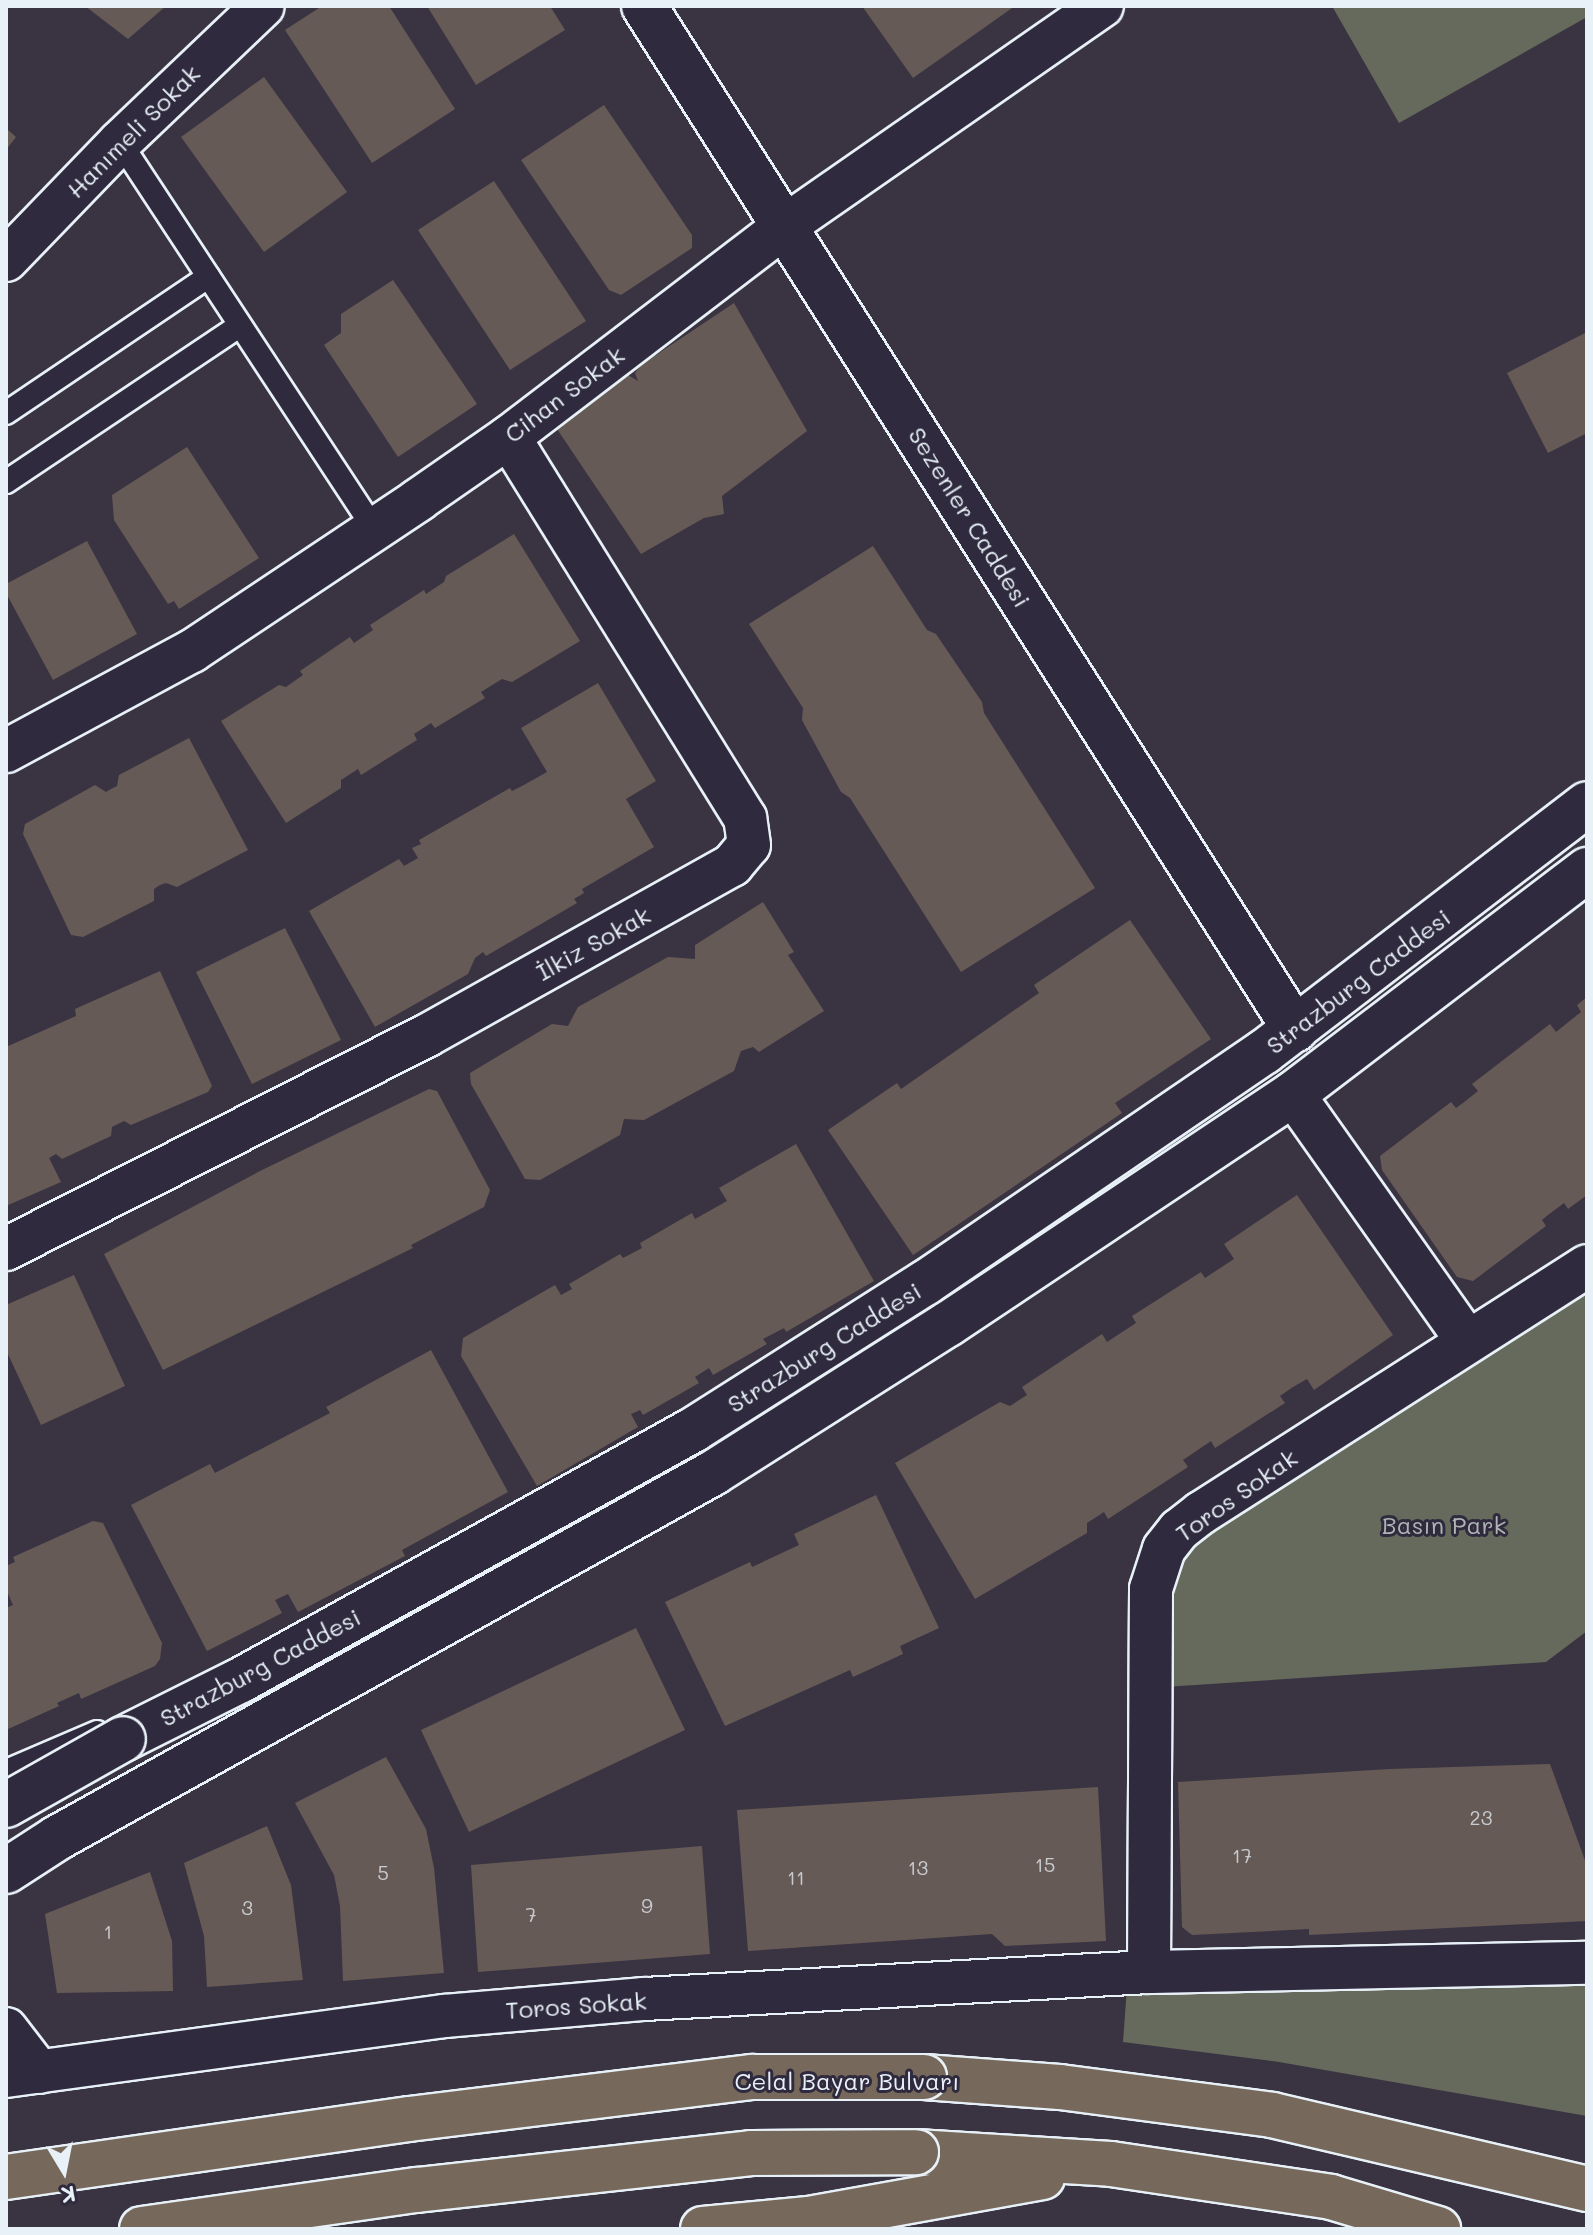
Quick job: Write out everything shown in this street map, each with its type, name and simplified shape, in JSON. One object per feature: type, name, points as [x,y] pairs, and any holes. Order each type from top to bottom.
[{"type":"main road","name":"Sezenler Caddesi","points":[[644,6],[1295,1029]]},
{"type":"main road","name":"Strazburg Caddesi","points":[[6,1805],[123,1739],[241,1680],[693,1430],[925,1283],[1295,1029],[1587,804]]},
{"type":"main road","name":"Strazburg Caddesi","points":[[6,1871],[57,1838],[713,1473],[948,1324],[1293,1094],[1587,870]]},
{"type":"main road","name":"Celal Bayar Bulvarı","points":[[6,2177],[409,2119],[752,2077],[924,2077],[1060,2087],[1272,2115],[1587,2189]]},
{"type":"main road","points":[[142,2229],[417,2190],[751,2153],[916,2152],[1111,2164],[1331,2197],[1438,2229]]},
{"type":"main road","points":[[703,2229],[809,2219],[1111,2164]]},
{"type":"street","name":"Hanımeli Sokak","points":[[6,260],[120,142],[263,6]]},
{"type":"street","name":"Cihan Sokak","points":[[6,751],[192,651],[374,529],[509,437],[785,226],[1102,6]]},
{"type":"street","name":"İlkiz Sokak","points":[[6,1249],[426,1036],[732,865],[749,845],[745,818],[509,437]]},
{"type":"street","points":[[1293,1094],[1467,1341]]},
{"type":"street","name":"Toros Sokak","points":[[1149,1972],[1151,1589],[1164,1549],[1179,1530],[1201,1513],[1587,1266]]},
{"type":"street","name":"Toros Sokak","points":[[23,2074],[460,2014],[644,1999],[1149,1972],[1587,1963]]},
{"type":"street","points":[[6,2029],[23,2074]]},
{"type":"lane","points":[[120,142],[374,529]]},
{"type":"lane","points":[[6,413],[208,277]]},
{"type":"lane","points":[[6,482],[239,326]]},
{"type":"lane","points":[[6,1771],[177,1699],[241,1680]]},
{"type":"green space","points":[[1332,6],[1587,6],[1587,17],[1399,123]]},
{"type":"green space","name":"Basın Park","points":[[1587,1266],[1587,1631],[1546,1662],[1149,1688],[1156,1568]]},
{"type":"green space","points":[[1587,1963],[1587,2116],[1279,2062],[1123,2042],[1128,1974]]},
{"type":"building","points":[[85,6],[166,6],[128,39]]},
{"type":"building","points":[[322,6],[389,6],[455,109],[372,163],[285,30]]},
{"type":"building","points":[[427,6],[550,6],[565,30],[476,85]]},
{"type":"building","points":[[862,6],[1015,6],[913,78]]},
{"type":"building","points":[[264,77],[347,192],[264,252],[181,137]]},
{"type":"building","points":[[604,105],[692,235],[692,248],[621,295],[609,290],[521,160]]},
{"type":"building","points":[[6,128],[16,137],[6,150]]},
{"type":"building","points":[[494,181],[586,321],[510,370],[418,230]]},
{"type":"building","points":[[393,280],[477,404],[398,457],[324,345],[341,333],[341,314]]},
{"type":"building","points":[[734,303],[807,431],[722,496],[724,514],[704,518],[641,554],[557,429],[628,375],[638,381],[635,373],[641,365]]},
{"type":"building","points":[[1587,332],[1587,433],[1548,453],[1507,373]]},
{"type":"building","points":[[187,447],[259,558],[179,609],[174,601],[168,604],[114,520],[112,495]]},
{"type":"building","points":[[514,534],[580,641],[512,682],[502,679],[481,692],[485,698],[435,728],[431,723],[414,734],[417,740],[361,775],[358,769],[341,780],[341,788],[286,823],[221,721],[279,685],[286,687],[303,675],[300,671],[350,637],[354,643],[373,630],[370,625],[424,590],[426,594],[444,582],[446,576]]},
{"type":"building","points":[[87,541],[137,634],[53,680],[6,593],[6,584]]},
{"type":"building","points":[[873,546],[927,630],[936,634],[982,702],[984,713],[1095,888],[961,972],[850,798],[841,792],[802,720],[803,708],[749,624]]},
{"type":"building","points":[[598,683],[656,781],[626,799],[654,847],[582,889],[584,893],[574,899],[577,903],[486,956],[483,952],[475,958],[468,974],[375,1027],[309,911],[399,859],[404,866],[418,858],[412,848],[421,844],[419,840],[510,788],[512,791],[547,772],[521,728]]},
{"type":"building","points":[[189,738],[248,850],[177,887],[166,883],[160,885],[154,889],[154,901],[83,937],[71,935],[23,834],[25,824],[95,785],[106,792],[117,786],[119,775]]},
{"type":"building","points":[[763,902],[794,952],[788,955],[824,1011],[759,1052],[753,1047],[741,1051],[734,1071],[644,1120],[624,1119],[620,1135],[540,1180],[525,1179],[471,1084],[470,1073],[552,1024],[568,1026],[578,1007],[668,957],[695,959],[695,945]]},
{"type":"building","points":[[1130,920],[1211,1039],[1115,1103],[1122,1113],[913,1255],[828,1130],[897,1083],[901,1089],[1039,993],[1034,985]]},
{"type":"building","points":[[285,928],[341,1040],[252,1084],[196,972]]},
{"type":"building","points":[[160,971],[212,1086],[208,1092],[131,1125],[124,1121],[112,1127],[111,1136],[62,1159],[56,1154],[49,1158],[61,1182],[6,1206],[6,1047],[76,1016],[75,1009]]},
{"type":"building","points":[[1587,997],[1587,1195],[1568,1209],[1564,1203],[1548,1215],[1542,1220],[1546,1226],[1473,1281],[1457,1277],[1382,1170],[1380,1156],[1451,1102],[1456,1108],[1463,1103],[1478,1091],[1472,1084],[1550,1024],[1556,1032],[1581,1012],[1577,1005]]},
{"type":"building","points":[[429,1089],[437,1091],[490,1190],[484,1207],[411,1245],[413,1248],[163,1370],[104,1254],[260,1171]]},
{"type":"building","points":[[796,1144],[874,1281],[786,1332],[784,1328],[763,1339],[767,1344],[713,1375],[709,1368],[695,1377],[699,1383],[643,1415],[640,1410],[631,1414],[638,1427],[537,1486],[461,1356],[463,1338],[555,1285],[561,1295],[572,1289],[569,1284],[620,1254],[623,1258],[642,1248],[640,1243],[692,1213],[695,1219],[727,1201],[719,1188]]},
{"type":"building","points":[[1297,1195],[1393,1335],[1314,1390],[1307,1379],[1293,1387],[1280,1396],[1285,1403],[1215,1448],[1211,1441],[1183,1460],[1188,1467],[1108,1519],[1104,1512],[1087,1523],[1087,1533],[975,1599],[895,1463],[1000,1402],[1010,1406],[1027,1395],[1022,1387],[1102,1334],[1107,1342],[1136,1323],[1132,1316],[1201,1272],[1205,1278],[1234,1259],[1224,1244]]},
{"type":"building","points":[[74,1275],[125,1386],[41,1425],[6,1350],[6,1305]]},
{"type":"building","points":[[431,1350],[508,1492],[402,1550],[405,1556],[298,1612],[288,1594],[275,1600],[282,1613],[207,1651],[131,1505],[210,1464],[215,1473],[330,1413],[326,1407]]},
{"type":"building","points":[[876,1495],[939,1628],[900,1646],[903,1654],[853,1677],[850,1670],[725,1726],[665,1602],[750,1562],[752,1567],[799,1545],[794,1534]]},
{"type":"building","points":[[93,1521],[103,1523],[162,1643],[160,1659],[155,1666],[81,1699],[79,1693],[57,1703],[59,1706],[6,1730],[6,1608],[13,1605],[6,1589],[6,1566],[15,1562],[13,1557]]},
{"type":"building","points":[[636,1628],[685,1730],[469,1832],[421,1730]]},
{"type":"building","points":[[386,1757],[426,1829],[434,1868],[444,1973],[343,1981],[340,1906],[334,1875],[295,1803]]},
{"type":"building","points":[[1550,1764],[1587,1866],[1587,1921],[1309,1935],[1309,1929],[1192,1935],[1182,1927],[1178,1782],[1390,1769]]},
{"type":"building","points":[[1098,1787],[1106,1941],[1005,1946],[992,1934],[748,1951],[737,1810]]},
{"type":"building","points":[[267,1826],[291,1885],[303,1980],[207,1987],[204,1936],[184,1863]]},
{"type":"building","points":[[702,1846],[710,1954],[478,1972],[471,1865]]},
{"type":"building","points":[[150,1872],[172,1941],[173,1991],[57,1993],[45,1914]]}]
